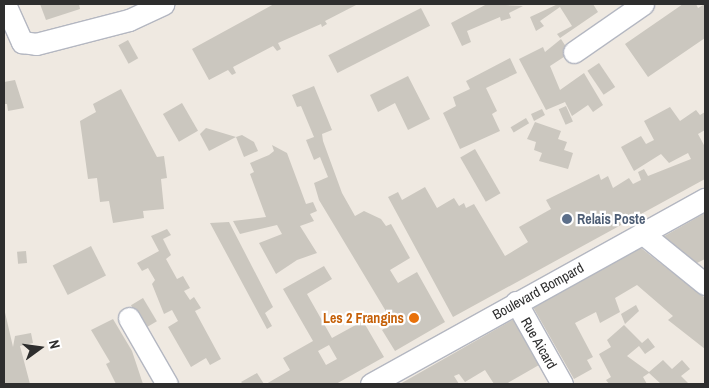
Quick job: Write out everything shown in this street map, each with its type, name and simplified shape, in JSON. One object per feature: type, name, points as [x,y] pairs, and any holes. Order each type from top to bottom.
[{"type":"street","points":[[5,4],[22,42],[36,44],[129,20],[163,4]]},
{"type":"street","points":[[574,52],[644,4]]},
{"type":"street","name":"Boulevard Bompard","points":[[371,384],[705,199]]},
{"type":"street","points":[[642,234],[705,284]]},
{"type":"street","name":"Rue Aicard","points":[[516,302],[562,384]]},
{"type":"street","points":[[129,318],[167,384]]},
{"type":"building","points":[[40,4],[79,4],[80,9],[46,20]]},
{"type":"building","points":[[274,4],[358,4],[325,21],[327,24],[322,27],[321,24],[278,43],[281,49],[277,51],[273,46],[233,67],[236,73],[232,75],[228,70],[209,80],[192,49]]},
{"type":"building","points":[[487,4],[523,6],[509,13],[511,18],[501,21],[500,17],[467,31],[471,42],[462,46],[451,23]]},
{"type":"building","points":[[558,4],[593,4],[598,12],[560,38],[557,34],[572,26],[560,7],[540,21],[544,26],[536,31],[530,17]]},
{"type":"building","points":[[683,4],[696,4],[698,8],[705,4],[705,38],[648,77],[625,44]]},
{"type":"building","points":[[421,8],[430,26],[337,73],[328,55]]},
{"type":"building","points":[[561,39],[570,53],[550,66],[560,90],[584,73],[603,105],[593,112],[588,105],[572,116],[565,102],[546,110],[519,59],[543,47],[545,52]]},
{"type":"building","points":[[128,40],[138,58],[129,64],[118,45]]},
{"type":"building","points":[[510,58],[517,73],[486,88],[497,111],[492,114],[500,131],[460,149],[443,113],[456,106],[453,97],[470,89],[466,81]]},
{"type":"building","points":[[599,63],[615,87],[604,95],[587,71]]},
{"type":"building","points":[[408,76],[430,119],[408,130],[395,103],[378,112],[370,95]]},
{"type":"building","points":[[15,80],[24,108],[8,111],[7,104],[4,104],[4,82]]},
{"type":"building","points":[[314,86],[332,130],[322,134],[323,141],[342,193],[355,216],[364,211],[381,219],[386,226],[391,224],[410,258],[390,270],[398,283],[417,272],[445,322],[395,351],[382,330],[393,323],[319,200],[314,183],[328,177],[320,157],[314,160],[306,140],[314,137],[301,106],[297,107],[292,95]]},
{"type":"building","points":[[121,89],[157,157],[164,156],[167,178],[161,179],[164,209],[143,211],[144,218],[113,223],[109,201],[100,202],[97,178],[88,179],[80,121],[96,112],[93,104]]},
{"type":"building","points":[[182,103],[198,131],[179,142],[163,114]]},
{"type":"building","points":[[566,106],[573,122],[566,125],[559,109]]},
{"type":"building","points":[[670,107],[680,121],[696,110],[700,115],[705,112],[705,130],[698,134],[705,147],[705,179],[453,317],[388,197],[398,192],[402,200],[425,187],[437,208],[454,198],[459,206],[464,203],[466,208],[474,204],[505,256],[528,242],[519,227],[551,209],[546,200],[599,174],[601,180],[608,176],[613,188],[629,178],[633,184],[641,180],[638,172],[644,169],[648,176],[691,159],[688,153],[669,163],[661,154],[634,171],[621,147],[641,136],[646,144],[654,140],[644,121]]},
{"type":"building","points":[[542,109],[545,115],[534,121],[531,114]]},
{"type":"building","points":[[526,118],[529,123],[514,132],[511,127]]},
{"type":"building","points":[[535,122],[561,131],[558,139],[567,142],[564,150],[573,153],[568,169],[539,161],[542,153],[534,150],[536,142],[527,139]]},
{"type":"building","points":[[206,128],[236,137],[209,151],[200,134]]},
{"type":"building","points":[[242,135],[254,142],[258,151],[244,157],[236,137]]},
{"type":"building","points":[[272,145],[287,153],[306,204],[313,202],[317,211],[310,214],[314,221],[300,226],[317,253],[297,260],[276,274],[259,243],[282,234],[277,225],[240,234],[233,221],[266,217],[250,174],[254,172],[250,163],[274,151]]},
{"type":"building","points":[[475,149],[500,193],[486,202],[460,158]]},
{"type":"building","points":[[705,213],[705,259],[695,264],[661,238]]},
{"type":"building","points":[[229,222],[273,307],[265,313],[272,326],[267,329],[210,223]]},
{"type":"building","points":[[167,229],[171,235],[163,239],[171,255],[166,259],[177,279],[183,276],[190,288],[184,291],[190,300],[194,297],[201,308],[195,311],[221,359],[210,365],[206,358],[191,367],[168,327],[178,321],[172,310],[164,314],[152,284],[155,280],[148,268],[142,271],[137,263],[159,251],[151,236]]},
{"type":"building","points":[[91,246],[106,275],[68,295],[53,266]]},
{"type":"building","points":[[641,248],[705,298],[705,349],[668,320],[673,316],[637,285],[615,298],[620,312],[600,323],[596,312],[575,323],[593,357],[587,360],[592,369],[574,379],[533,307]]},
{"type":"building","points":[[26,251],[27,263],[18,264],[17,252]]},
{"type":"building","points":[[324,266],[332,279],[307,294],[332,338],[363,321],[384,357],[336,384],[266,384],[290,370],[283,358],[313,341],[283,289]],"holes":[[[329,345],[337,359],[326,365],[318,351]]]},
{"type":"building","points":[[143,298],[157,321],[145,328],[131,305]]},
{"type":"building","points":[[636,305],[639,311],[625,324],[621,314]]},
{"type":"building","points":[[4,308],[13,347],[15,336],[31,333],[33,343],[20,346],[30,384],[4,384]]},
{"type":"building","points":[[113,319],[132,351],[143,384],[116,384],[106,364],[110,362],[91,330]]},
{"type":"building","points":[[514,319],[539,365],[506,384],[494,384],[485,370],[465,382],[459,374],[454,376],[459,384],[400,384]]},
{"type":"building","points":[[624,325],[642,343],[648,338],[655,347],[645,354],[639,346],[627,356],[649,372],[663,360],[672,369],[682,360],[690,369],[681,376],[689,384],[661,384],[649,373],[643,377],[647,384],[609,384],[606,380],[611,377],[599,354],[611,347],[607,340]]},
{"type":"building","points":[[257,373],[264,384],[243,384],[241,382]]},
{"type":"place","name":"Relais Poste","points":[[567,219]]},
{"type":"place","name":"Les 2 Frangins","points":[[414,318]]}]
